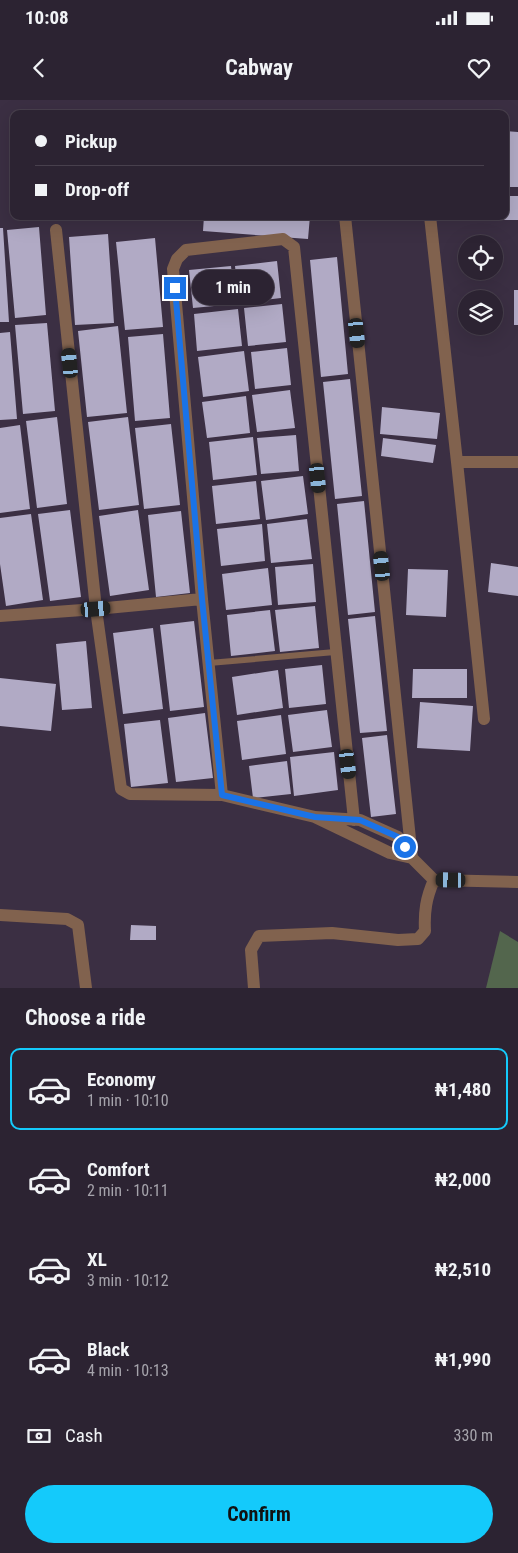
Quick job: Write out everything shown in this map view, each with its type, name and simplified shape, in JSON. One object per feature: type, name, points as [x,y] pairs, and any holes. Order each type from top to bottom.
[{"type":"street","points":[[345,220],[412,858]]},
{"type":"street","points":[[430,220],[484,719]]},
{"type":"street","points":[[56,230],[96,609],[121,789],[130,794],[222,795],[315,817],[360,820],[398,837],[412,858],[434,880],[518,882]]},
{"type":"street","points":[[222,795],[202,599],[173,269],[177,258],[186,250],[283,239],[294,247],[354,820]]},
{"type":"street","points":[[457,462],[518,462]]},
{"type":"street","points":[[0,616],[202,599]]},
{"type":"street","points":[[315,817],[390,853],[412,858]]},
{"type":"street","points":[[254,988],[251,950],[259,936],[332,933],[398,940],[418,939],[425,931],[424,911],[427,896],[434,880]]},
{"type":"street","points":[[0,916],[67,919],[78,925],[86,988]]},
{"type":"lane","points":[[209,663],[335,652]]},
{"type":"green space","points":[[500,931],[518,942],[518,988],[486,988]]},
{"type":"building","points":[[509,131],[518,132],[518,187],[509,187]]},
{"type":"building","points":[[509,196],[518,196],[518,220],[509,220]]},
{"type":"building","points":[[204,220],[310,220],[308,239],[203,231]]},
{"type":"building","points":[[39,227],[46,315],[15,318],[7,230]]},
{"type":"building","points":[[0,228],[3,228],[9,322],[0,322]]},
{"type":"building","points":[[108,234],[114,323],[75,325],[69,237]]},
{"type":"building","points":[[155,238],[163,327],[125,330],[116,242]]},
{"type":"building","points":[[337,257],[348,374],[321,377],[310,260]]},
{"type":"building","points":[[277,261],[281,298],[239,303],[235,266]]},
{"type":"building","points":[[231,266],[235,304],[193,308],[189,270]]},
{"type":"building","points":[[514,290],[518,290],[518,325],[514,325]]},
{"type":"building","points":[[282,304],[286,342],[248,346],[244,308]]},
{"type":"building","points":[[238,309],[242,346],[197,351],[194,314]]},
{"type":"building","points":[[47,323],[55,411],[23,414],[15,325]]},
{"type":"building","points":[[118,326],[127,413],[87,417],[78,331]]},
{"type":"building","points":[[10,332],[17,419],[0,420],[0,333]]},
{"type":"building","points":[[163,334],[170,418],[135,421],[128,337]]},
{"type":"building","points":[[287,348],[291,385],[255,389],[251,352]]},
{"type":"building","points":[[244,351],[249,391],[203,397],[198,357]]},
{"type":"building","points":[[350,379],[362,496],[335,499],[323,382]]},
{"type":"building","points":[[290,390],[295,428],[257,432],[252,395]]},
{"type":"building","points":[[246,396],[250,433],[207,438],[202,402]]},
{"type":"building","points":[[382,407],[440,413],[437,439],[380,434]]},
{"type":"building","points":[[57,417],[67,504],[37,508],[26,421]]},
{"type":"building","points":[[128,417],[139,505],[99,510],[88,422]]},
{"type":"building","points":[[171,424],[180,505],[144,509],[135,428]]},
{"type":"building","points":[[20,425],[30,509],[0,513],[0,428]]},
{"type":"building","points":[[296,435],[299,471],[261,474],[257,438]]},
{"type":"building","points":[[253,437],[257,475],[213,480],[209,442]]},
{"type":"building","points":[[383,438],[436,445],[433,463],[381,456]]},
{"type":"building","points":[[303,476],[308,514],[266,520],[261,481]]},
{"type":"building","points":[[256,481],[260,519],[216,524],[212,486]]},
{"type":"building","points":[[364,501],[375,612],[348,615],[337,504]]},
{"type":"building","points":[[70,510],[81,597],[50,601],[38,514]]},
{"type":"building","points":[[138,510],[149,590],[110,596],[99,516]]},
{"type":"building","points":[[181,511],[190,593],[156,597],[148,515]]},
{"type":"building","points":[[31,514],[43,600],[6,606],[0,564],[0,518]]},
{"type":"building","points":[[307,519],[312,559],[271,563],[267,524]]},
{"type":"building","points":[[262,524],[265,561],[221,566],[217,529]]},
{"type":"building","points":[[491,563],[518,567],[518,596],[488,592]]},
{"type":"building","points":[[313,564],[316,602],[278,605],[275,567]]},
{"type":"building","points":[[268,568],[272,605],[226,610],[222,574]]},
{"type":"building","points":[[408,569],[448,570],[446,617],[406,615]]},
{"type":"building","points":[[315,606],[319,648],[280,652],[275,610]]},
{"type":"building","points":[[270,610],[275,651],[231,656],[227,615]]},
{"type":"building","points":[[375,616],[387,731],[360,733],[348,619]]},
{"type":"building","points":[[194,621],[204,707],[170,711],[160,625]]},
{"type":"building","points":[[153,628],[163,709],[123,714],[113,633]]},
{"type":"building","points":[[86,641],[92,708],[62,710],[56,644]]},
{"type":"building","points":[[322,665],[326,704],[289,708],[285,669]]},
{"type":"building","points":[[413,669],[467,669],[467,698],[412,698]]},
{"type":"building","points":[[278,670],[283,708],[237,715],[232,677]]},
{"type":"building","points":[[0,678],[56,684],[51,731],[0,726]]},
{"type":"building","points":[[420,702],[473,706],[470,751],[417,748]]},
{"type":"building","points":[[327,710],[332,747],[293,752],[288,715]]},
{"type":"building","points":[[205,713],[213,778],[176,782],[168,718]]},
{"type":"building","points":[[281,715],[286,754],[242,760],[237,721]]},
{"type":"building","points":[[160,720],[168,783],[131,787],[124,724]]},
{"type":"building","points":[[387,735],[396,814],[371,817],[362,738]]},
{"type":"building","points":[[334,752],[338,790],[294,796],[290,757]]},
{"type":"building","points":[[287,761],[291,794],[253,798],[249,766]]},
{"type":"building","points":[[131,925],[156,926],[156,940],[130,940]]},
{"type":"route","points":[[175,288],[202,599],[222,795],[315,817],[360,820],[398,837],[405,847]]}]
